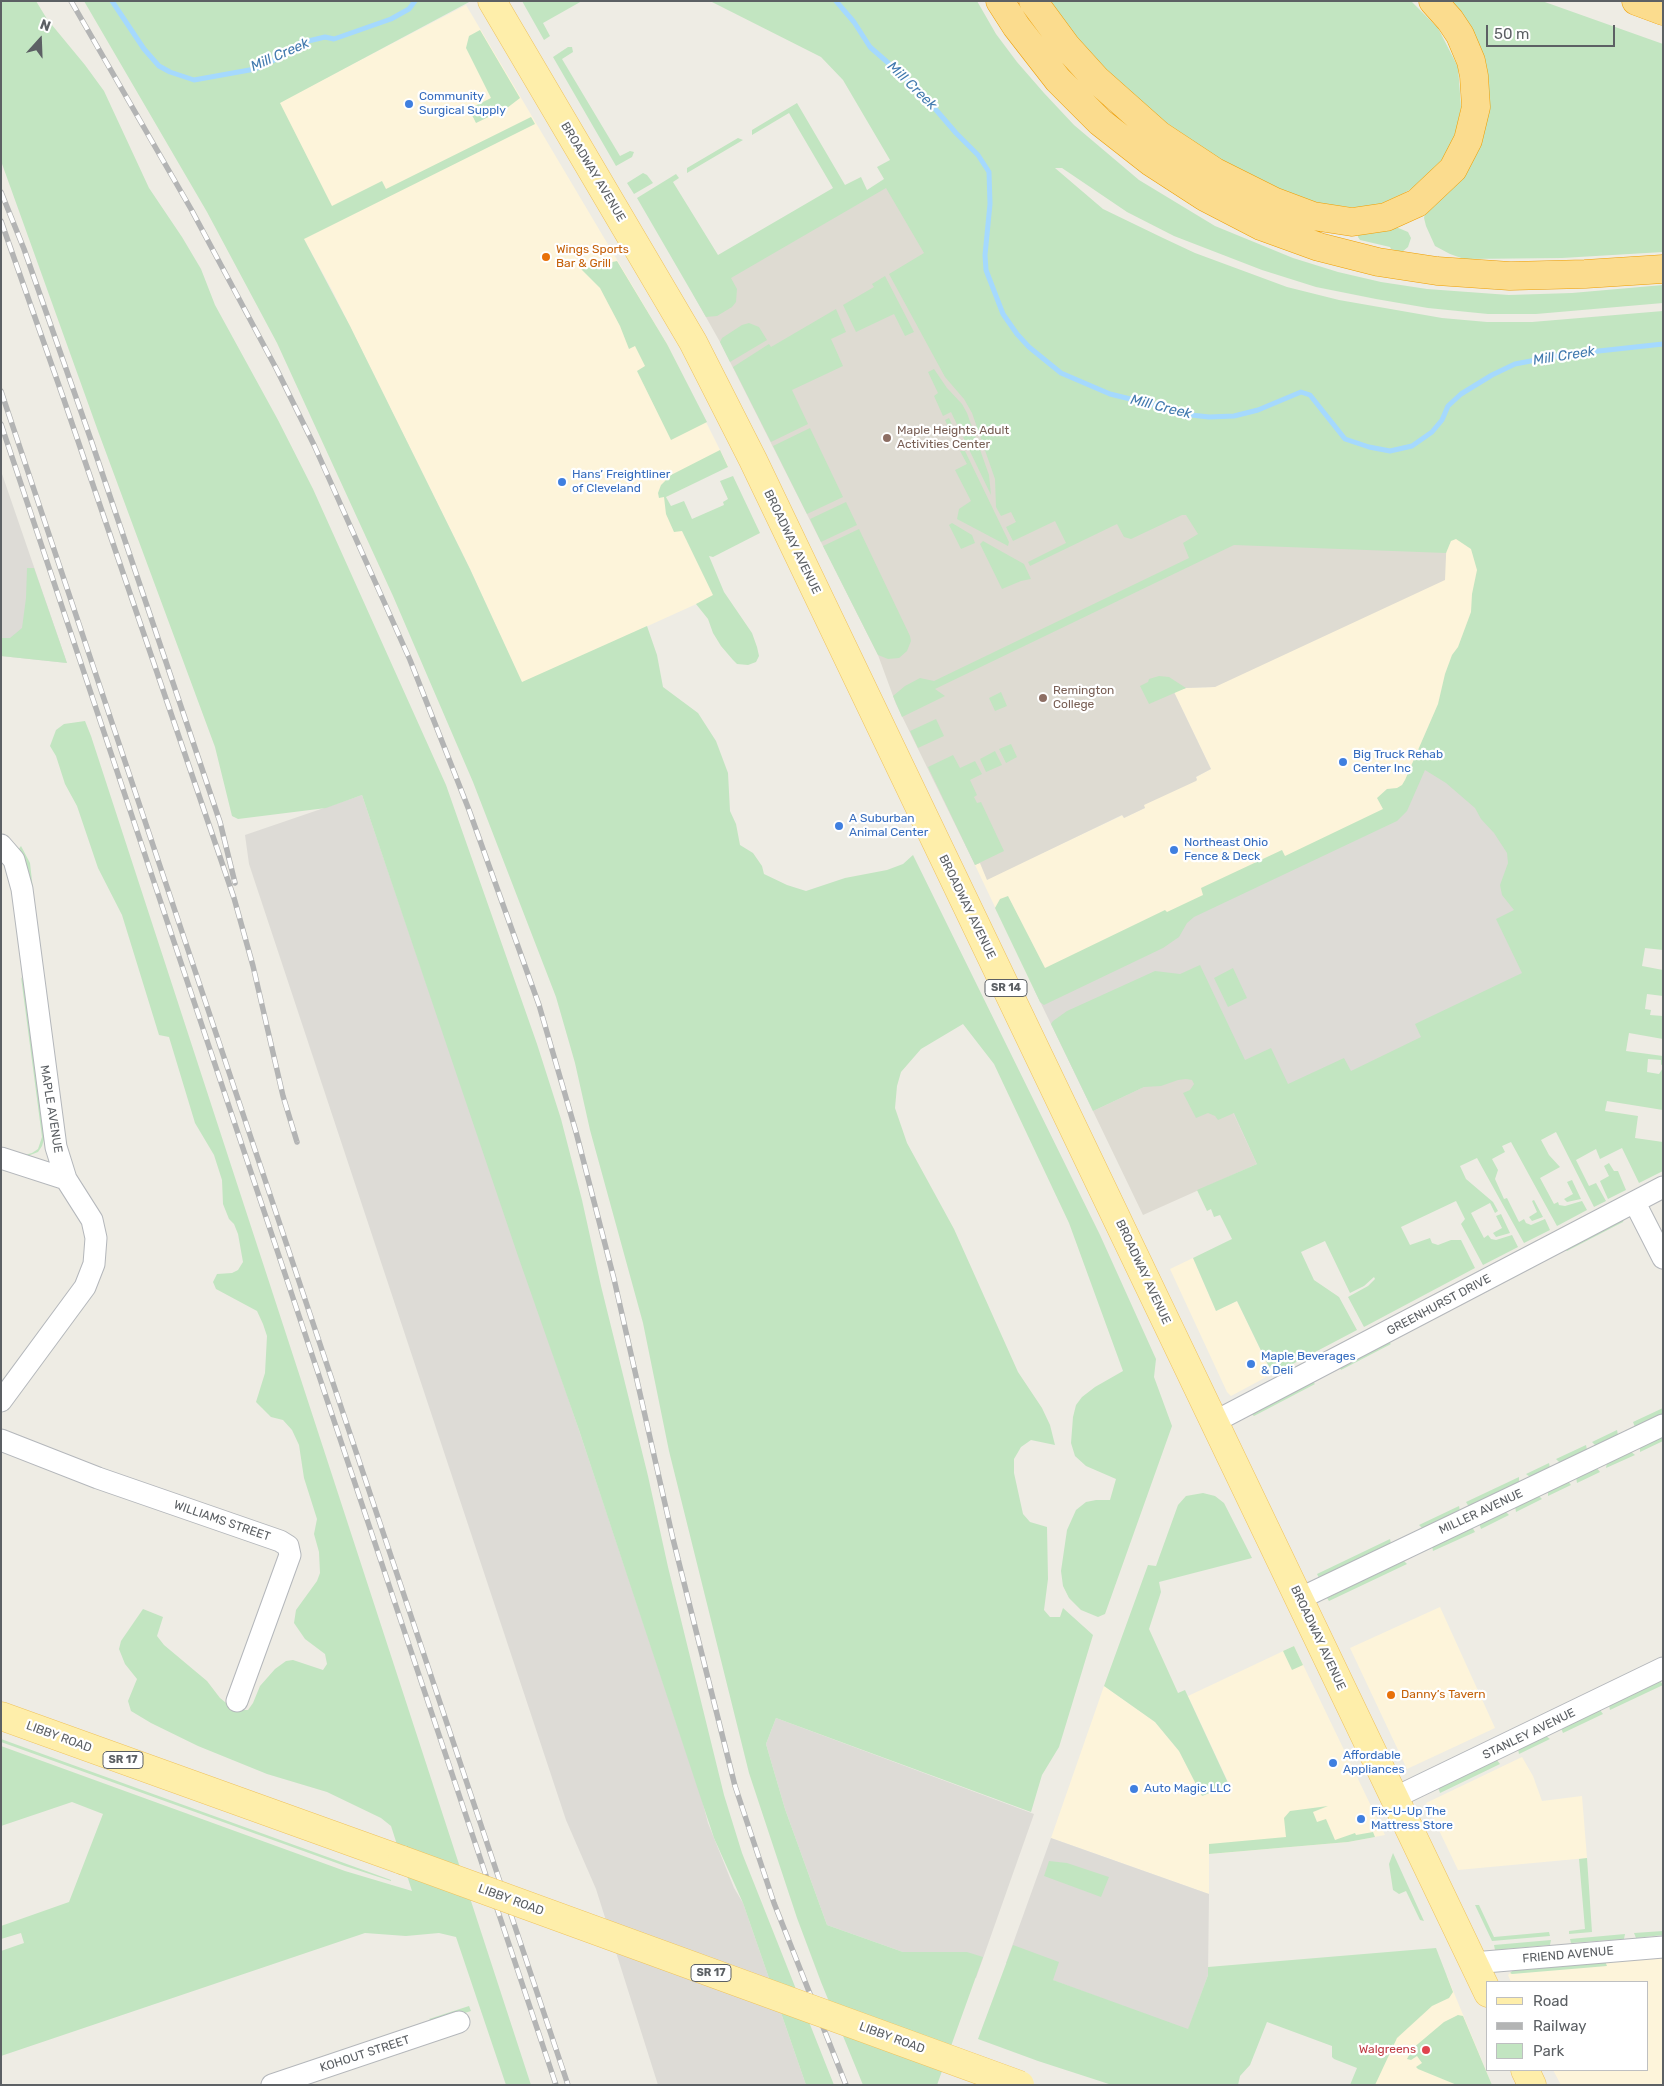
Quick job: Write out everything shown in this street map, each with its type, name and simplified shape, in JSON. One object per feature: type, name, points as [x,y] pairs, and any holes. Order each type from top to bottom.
[{"type":"highway","points":[[1000,1],[1016,26],[1058,80],[1100,122],[1150,162],[1205,197],[1262,226],[1336,251],[1378,262],[1437,271],[1510,276],[1663,269]]},
{"type":"highway","points":[[1033,1],[1067,47],[1096,79],[1160,135],[1215,172],[1273,201],[1313,216],[1352,222],[1386,217],[1417,203],[1453,169],[1468,140],[1476,107],[1471,61],[1460,35],[1433,1]]},
{"type":"highway","points":[[1636,1],[1663,11]]},
{"type":"main road","name":"BROADWAY AVENUE","points":[[492,1],[693,342],[1486,1989]]},
{"type":"main road","name":"LIBBY ROAD","points":[[1,1716],[1020,2085]]},
{"type":"main road","points":[[1525,2071],[1532,2085]]},
{"type":"street","name":"MAPLE AVENUE","points":[[1,846],[14,860],[19,877],[54,1133],[66,1179],[87,1211],[95,1229],[96,1245],[94,1264],[81,1291],[45,1338],[1,1402]]},
{"type":"street","points":[[1,1158],[66,1179]]},
{"type":"street","name":"GREENHURST DRIVE","points":[[1214,1422],[1663,1187]]},
{"type":"street","points":[[1635,1203],[1663,1258]]},
{"type":"street","name":"MILLER AVENUE","points":[[1299,1598],[1663,1425]]},
{"type":"street","name":"WILLIAMS STREET","points":[[1,1440],[98,1478],[280,1540],[288,1546],[290,1555],[237,1700]]},
{"type":"street","name":"STANLEY AVENUE","points":[[1394,1798],[1663,1668]]},
{"type":"street","name":"FRIEND AVENUE","points":[[1473,1963],[1663,1947]]},
{"type":"street","name":"KOHOUT STREET","points":[[272,2085],[459,2022]]},
{"type":"shaded area","points":[[466,5],[667,344],[728,466],[666,497],[714,596],[522,683],[470,569],[332,290],[240,123]]},
{"type":"shaded area","points":[[906,170],[1179,489],[1447,532],[1445,580],[1215,687],[1186,688],[1174,692],[1211,769],[1196,777],[1196,781],[1144,805],[1145,808],[1124,818],[1122,815],[987,880],[980,863],[975,865],[896,704],[878,655],[720,342],[693,294]]},
{"type":"shaded area","points":[[1,471],[67,663],[1,656]]},
{"type":"shaded area","points":[[1447,532],[1511,535],[1395,817],[1034,989],[975,865],[980,863],[987,879],[1123,815],[1124,818],[1145,808],[1143,805],[1197,779],[1196,777],[1211,769],[1174,692],[1186,688],[1215,687]]},
{"type":"shaded area","points":[[1437,759],[1607,941],[1277,1207],[1207,1057],[1093,1111],[1034,989],[1395,817],[1419,762]]},
{"type":"shaded area","points":[[362,795],[579,1430],[701,1796],[708,1823],[734,1888],[743,1903],[806,2085],[658,2085],[596,1889],[566,1820],[249,864],[245,835]]},
{"type":"shaded area","points":[[1207,1057],[1257,1164],[1143,1215],[1093,1111]]},
{"type":"shaded area","points":[[1193,1258],[1216,1311],[1237,1301],[1272,1374],[1231,1396],[1227,1392],[1170,1269]]},
{"type":"shaded area","points":[[1440,1607],[1495,1728],[1407,1769],[1350,1648]]},
{"type":"shaded area","points":[[1294,1646],[1385,1835],[1348,1842],[1209,1854],[1209,1894],[1051,1838],[1104,1686],[1155,1722],[1179,1751],[1203,1796],[1229,1784],[1188,1696]]},
{"type":"shaded area","points":[[776,1718],[1034,1814],[976,1978],[827,1925],[785,1809],[766,1744]]},
{"type":"shaded area","points":[[1522,1757],[1533,1776],[1542,1801],[1582,1796],[1587,1858],[1458,1870],[1426,1803]]},
{"type":"shaded area","points":[[1051,1838],[1209,1894],[1208,1975],[1188,2030],[1006,1963]]},
{"type":"shaded area","points":[[1663,1956],[1663,2085],[1561,2085],[1554,2071],[1649,2071],[1649,1981],[1511,1981],[1508,1975],[1511,1972]]},
{"type":"shaded area","name":"Walgreens","points":[[1447,1976],[1492,2085],[1364,2085],[1390,2009]]},
{"type":"green space","points":[[1,1],[36,1],[47,19],[104,91],[149,188],[201,269],[215,305],[278,420],[313,489],[446,785],[537,1044],[561,1119],[724,1795],[742,1853],[834,2085],[806,2085],[743,1903],[714,1838],[579,1430],[362,795],[326,808],[238,819],[232,816],[215,747],[98,431],[1,161]]},
{"type":"green space","points":[[84,1],[471,1],[280,103],[332,206],[382,181],[386,189],[531,117],[535,124],[304,239],[350,326],[470,569],[522,682],[647,626],[657,655],[663,687],[698,713],[716,741],[728,773],[730,811],[736,824],[740,845],[753,853],[762,866],[764,874],[787,885],[806,891],[845,878],[887,870],[903,864],[913,855],[1100,1235],[1156,1359],[1154,1377],[1172,1426],[1105,1614],[1098,1617],[1081,1610],[1069,1598],[1063,1586],[1061,1571],[1067,1530],[1076,1510],[1086,1502],[1110,1500],[1116,1479],[1086,1466],[1075,1456],[1071,1443],[1073,1417],[1076,1405],[1082,1397],[1123,1371],[1069,1223],[994,1064],[963,1024],[921,1049],[901,1072],[897,1086],[895,1108],[907,1143],[954,1229],[1018,1372],[1042,1408],[1050,1425],[1055,1445],[1031,1440],[1021,1447],[1014,1459],[1014,1473],[1023,1514],[1030,1522],[1047,1527],[1048,1579],[1044,1610],[1050,1617],[1060,1617],[1063,1608],[1093,1635],[1059,1747],[1042,1775],[1031,1812],[776,1718],[766,1744],[785,1809],[827,1925],[903,1952],[967,1952],[983,1957],[937,2085],[863,2085],[797,1918],[749,1773],[669,1451],[643,1323],[556,997],[473,782],[393,596],[277,343],[207,212]]},
{"type":"green space","points":[[522,1],[582,1],[543,23],[550,36],[544,40]]},
{"type":"green space","points":[[710,1],[977,1],[996,34],[1044,93],[1074,125],[1139,180],[1215,226],[1293,258],[1338,272],[1381,282],[1427,289],[1509,295],[1572,293],[1663,285],[1663,303],[1536,314],[1488,314],[1428,308],[1376,299],[1316,287],[1262,270],[1174,236],[1127,212],[1062,168],[1055,168],[1103,209],[1195,253],[1287,287],[1339,300],[1442,318],[1487,322],[1532,322],[1663,311],[1663,950],[1645,948],[1642,966],[1663,970],[1663,996],[1647,994],[1645,1009],[1651,1010],[1650,1015],[1663,1016],[1663,1039],[1629,1033],[1626,1051],[1663,1056],[1663,1064],[1661,1065],[1661,1060],[1648,1059],[1647,1072],[1659,1074],[1663,1068],[1663,1110],[1607,1101],[1605,1111],[1638,1116],[1635,1138],[1663,1142],[1663,1171],[1639,1183],[1622,1148],[1600,1159],[1596,1149],[1576,1160],[1589,1186],[1596,1183],[1606,1201],[1594,1207],[1556,1132],[1541,1140],[1549,1155],[1560,1167],[1540,1178],[1554,1204],[1558,1202],[1559,1205],[1565,1206],[1582,1201],[1587,1210],[1557,1226],[1511,1142],[1502,1146],[1505,1152],[1492,1159],[1498,1170],[1495,1179],[1504,1199],[1507,1198],[1519,1222],[1524,1219],[1526,1223],[1531,1225],[1545,1219],[1550,1230],[1524,1243],[1477,1158],[1460,1166],[1466,1179],[1493,1202],[1498,1211],[1495,1213],[1490,1203],[1471,1213],[1484,1238],[1488,1235],[1491,1239],[1496,1240],[1512,1235],[1518,1247],[1483,1265],[1461,1224],[1465,1219],[1456,1201],[1401,1227],[1410,1245],[1430,1238],[1432,1243],[1438,1245],[1451,1240],[1461,1240],[1475,1268],[1364,1327],[1348,1297],[1368,1286],[1375,1279],[1374,1277],[1364,1286],[1350,1293],[1325,1241],[1301,1252],[1314,1280],[1339,1297],[1357,1330],[1281,1370],[1277,1363],[1269,1367],[1237,1301],[1216,1311],[1193,1258],[1232,1239],[1220,1215],[1214,1217],[1211,1209],[1207,1211],[1197,1190],[1257,1164],[1234,1113],[1218,1120],[1215,1116],[1208,1113],[1196,1118],[1183,1093],[1190,1090],[1194,1084],[1192,1080],[1186,1079],[1161,1086],[1144,1087],[1093,1111],[1051,1024],[1067,1011],[1155,971],[1180,974],[1200,965],[1245,1060],[1271,1048],[1288,1084],[1344,1058],[1351,1071],[1421,1037],[1415,1024],[1522,973],[1496,919],[1514,910],[1502,895],[1500,885],[1508,863],[1507,853],[1475,808],[1446,783],[1425,770],[1407,811],[1397,821],[1194,917],[1187,923],[1179,937],[1163,948],[1044,1005],[1040,1002],[995,908],[1000,899],[1008,896],[1045,968],[1165,910],[1167,912],[1203,895],[1201,888],[1282,850],[1285,856],[1383,809],[1377,798],[1387,789],[1397,788],[1402,785],[1405,780],[1438,704],[1445,674],[1452,655],[1458,647],[1471,612],[1472,594],[1477,570],[1471,549],[1456,539],[1451,541],[1446,553],[1234,545],[935,689],[945,696],[902,717],[893,696],[905,686],[920,678],[934,681],[1189,558],[1183,543],[1198,534],[1186,515],[1182,515],[1131,539],[1124,537],[1117,524],[1030,566],[1028,562],[1066,543],[1055,521],[1013,541],[1006,527],[1016,522],[1011,512],[1001,516],[996,507],[995,479],[972,413],[964,399],[945,377],[889,274],[924,253],[886,188],[731,278],[737,289],[736,302],[732,307],[717,316],[706,317],[637,198],[676,174],[679,178],[673,182],[718,255],[833,188],[789,113],[752,135],[752,130],[797,103],[845,185],[861,177],[867,190],[884,179],[877,167],[890,160],[843,80],[821,57]]},
{"type":"green space","points":[[1048,1],[1411,1],[1438,28],[1458,67],[1461,107],[1457,128],[1450,148],[1440,164],[1413,188],[1380,204],[1359,208],[1318,204],[1272,186],[1223,161],[1168,124],[1133,96],[1096,60]]},
{"type":"green space","points":[[1448,1],[1542,1],[1663,44],[1663,252],[1562,258],[1464,259],[1435,246],[1424,218],[1426,209],[1477,148]]},
{"type":"green space","points":[[480,30],[520,98],[507,108],[476,123],[469,109],[491,98],[466,48],[469,36]]},
{"type":"green space","points":[[568,47],[572,47],[573,52],[562,59],[620,156],[630,151],[634,152],[632,157],[616,166],[553,57]]},
{"type":"green space","points":[[738,138],[743,140],[687,173],[687,168]]},
{"type":"green space","points":[[643,173],[653,183],[634,194],[627,183]]},
{"type":"green space","points":[[1396,227],[1408,232],[1411,238],[1408,247],[1402,252],[1390,247],[1360,240],[1358,237],[1358,235]]},
{"type":"green space","points":[[617,261],[667,344],[707,422],[671,440],[637,371],[645,366],[635,346],[629,349],[620,326],[600,288],[581,269]]},
{"type":"green space","points":[[885,276],[914,332],[905,336],[894,314],[856,332],[843,305],[874,287],[872,284]]},
{"type":"green space","points":[[836,309],[846,332],[831,339],[843,366],[792,390],[808,424],[771,442],[733,367],[769,344],[771,347]]},
{"type":"green space","points":[[749,323],[759,327],[767,340],[730,362],[720,342],[722,338],[742,325]]},
{"type":"green space","points":[[934,369],[967,413],[989,475],[991,495],[951,412],[943,416],[934,396],[938,393],[928,372]]},
{"type":"green space","points":[[949,418],[960,442],[957,445],[945,420]]},
{"type":"green space","points":[[810,428],[843,497],[807,514],[773,446]]},
{"type":"green space","points":[[720,450],[728,467],[666,497],[671,506],[684,501],[692,519],[724,505],[723,502],[728,499],[720,481],[733,476],[760,533],[713,557],[709,556],[724,592],[752,633],[759,656],[756,662],[748,665],[737,664],[721,646],[713,633],[708,619],[696,604],[713,595],[682,531],[674,532],[666,514],[664,497],[659,498],[658,493],[661,485],[671,475]]},
{"type":"green space","points":[[960,451],[965,451],[1009,542],[1008,546],[957,519],[959,509],[971,501],[955,470],[967,464]]},
{"type":"green space","points":[[846,502],[857,525],[821,542],[810,519]]},
{"type":"green space","points":[[952,523],[972,535],[975,543],[961,549],[949,525]]},
{"type":"green space","points":[[859,529],[910,636],[911,641],[907,651],[899,658],[888,659],[878,655],[823,546]]},
{"type":"green space","points":[[983,541],[1024,564],[1031,579],[1002,589],[980,544]]},
{"type":"green space","points":[[27,568],[34,568],[67,663],[1,656],[1,638],[10,638],[22,628]]},
{"type":"green space","points":[[1159,676],[1169,677],[1186,688],[1149,704],[1140,686],[1148,682],[1149,679]]},
{"type":"green space","points":[[1001,692],[1007,706],[995,711],[989,698]]},
{"type":"green space","points":[[936,719],[944,736],[918,748],[910,731]]},
{"type":"green space","points":[[85,721],[531,2085],[506,2085],[456,1937],[439,1933],[406,1936],[365,1933],[1,2056],[1,1951],[24,1943],[21,1933],[1,1939],[1,1926],[69,1902],[103,1814],[72,1802],[1,1826],[1,1746],[345,1871],[412,1891],[391,1826],[381,1818],[327,1792],[267,1774],[198,1746],[131,1711],[128,1701],[137,1679],[125,1664],[119,1649],[121,1641],[143,1609],[163,1617],[157,1636],[164,1645],[207,1681],[220,1698],[235,1710],[248,1710],[260,1686],[275,1669],[286,1661],[293,1660],[323,1670],[327,1664],[325,1654],[305,1639],[294,1623],[296,1610],[317,1581],[320,1573],[319,1552],[314,1534],[317,1519],[304,1478],[299,1445],[292,1430],[283,1420],[271,1417],[256,1402],[265,1373],[267,1336],[257,1311],[216,1289],[213,1282],[217,1274],[232,1273],[238,1270],[243,1262],[238,1234],[223,1204],[222,1180],[214,1155],[195,1123],[169,1037],[159,1035],[122,915],[98,868],[77,806],[65,784],[56,756],[50,746],[56,730],[64,724]]},
{"type":"green space","points":[[1011,744],[1017,757],[1006,763],[999,749]]},
{"type":"green space","points":[[995,751],[1002,765],[986,772],[980,759]]},
{"type":"green space","points":[[953,755],[960,768],[975,761],[982,774],[970,780],[977,795],[974,797],[977,803],[981,802],[1004,851],[975,865],[928,767]]},
{"type":"green space","points":[[21,846],[30,863],[33,890],[29,890],[18,850]]},
{"type":"green space","points":[[1233,968],[1247,998],[1228,1007],[1214,978]]},
{"type":"green space","points":[[21,977],[26,986],[45,1136],[38,1152],[25,1157],[25,1155],[38,1149],[42,1137]]},
{"type":"green space","points":[[1609,1163],[1614,1171],[1618,1171],[1626,1190],[1608,1199],[1600,1181],[1609,1176],[1604,1166]]},
{"type":"green space","points":[[1572,1180],[1581,1199],[1567,1202],[1564,1199],[1573,1194],[1567,1182]]},
{"type":"green space","points":[[1534,1200],[1543,1217],[1532,1221],[1529,1217],[1537,1212],[1532,1201]]},
{"type":"green space","points":[[1501,1214],[1510,1233],[1496,1237],[1493,1233],[1502,1228],[1496,1216]]},
{"type":"green space","points":[[1624,1219],[1623,1222],[1566,1250]]},
{"type":"green space","points":[[1389,1342],[1391,1344],[1341,1370],[1340,1368]]},
{"type":"green space","points":[[1313,1382],[1315,1384],[1254,1416],[1251,1414]]},
{"type":"green space","points":[[1663,1408],[1663,1414],[1635,1427],[1633,1422]]},
{"type":"green space","points":[[1617,1430],[1618,1435],[1596,1446],[1592,1442]]},
{"type":"green space","points":[[1663,1435],[1663,1441],[1640,1452],[1640,1446]]},
{"type":"green space","points":[[1586,1445],[1587,1450],[1560,1463],[1556,1459]]},
{"type":"green space","points":[[1630,1451],[1635,1455],[1606,1468],[1607,1462]]},
{"type":"green space","points":[[1549,1463],[1550,1468],[1530,1477],[1526,1474]]},
{"type":"green space","points":[[1596,1467],[1600,1472],[1577,1483],[1576,1477]]},
{"type":"green space","points":[[1519,1477],[1519,1483],[1469,1507],[1466,1502]]},
{"type":"green space","points":[[1568,1481],[1571,1485],[1548,1496],[1548,1490]]},
{"type":"green space","points":[[1203,1493],[1215,1496],[1224,1503],[1252,1558],[1159,1582],[1161,1592],[1149,1629],[1178,1693],[1185,1690],[1229,1785],[1202,1796],[1179,1751],[1155,1722],[1104,1686],[1148,1565],[1156,1566],[1178,1505],[1186,1496]]},
{"type":"green space","points":[[1538,1495],[1542,1499],[1516,1512],[1515,1506]]},
{"type":"green space","points":[[1459,1506],[1460,1511],[1423,1529],[1419,1525]]},
{"type":"green space","points":[[1505,1511],[1509,1515],[1481,1529],[1479,1523]]},
{"type":"green space","points":[[1472,1527],[1475,1532],[1433,1551],[1432,1546]]},
{"type":"green space","points":[[1390,1539],[1391,1544],[1319,1578],[1317,1574]]},
{"type":"green space","points":[[1403,1560],[1407,1564],[1329,1601],[1327,1598]]},
{"type":"green space","points":[[1294,1646],[1303,1665],[1292,1670],[1283,1651]]},
{"type":"green space","points":[[1660,1681],[1663,1685],[1610,1710],[1609,1705]]},
{"type":"green space","points":[[1600,1710],[1603,1714],[1563,1733],[1561,1728]]},
{"type":"green space","points":[[1546,1736],[1550,1739],[1519,1754],[1518,1749]]},
{"type":"green space","points":[[1,1739],[391,1880],[391,1881],[1,1742]]},
{"type":"green space","points":[[1496,1759],[1500,1764],[1440,1793],[1438,1787]]},
{"type":"green space","points":[[1328,1806],[1313,1812],[1317,1822],[1326,1819],[1335,1840],[1355,1833],[1356,1835],[1373,1832],[1375,1837],[1348,1842],[1209,1854],[1209,1844],[1286,1837],[1284,1818],[1290,1811]]},
{"type":"green space","points":[[1393,1853],[1424,1921],[1420,1920],[1406,1891],[1399,1894],[1393,1890],[1389,1864]]},
{"type":"green space","points":[[1587,1858],[1592,1932],[1569,1934],[1569,1931],[1585,1929],[1579,1859]]},
{"type":"green space","points":[[1049,1861],[1067,1863],[1109,1877],[1101,1897],[1044,1876]]},
{"type":"green space","points":[[1475,1905],[1479,1905],[1494,1937],[1549,1932],[1550,1936],[1492,1941]]},
{"type":"green space","points":[[1663,1931],[1663,1935],[1636,1938],[1634,1933]]},
{"type":"green space","points":[[1625,1934],[1624,1939],[1571,1943],[1570,1939]]},
{"type":"green space","points":[[1551,1940],[1550,1945],[1495,1950],[1494,1945]]},
{"type":"green space","points":[[1013,1945],[1059,1962],[1053,1980],[1188,2029],[1208,1975],[1208,1967],[1436,1948],[1453,1992],[1449,1998],[1432,2006],[1397,2038],[1375,2085],[1350,2085],[1357,2068],[1334,2059],[1332,2057],[1332,2046],[1267,2022],[1250,2065],[1240,2076],[1238,2085],[1112,2085],[978,2039]]},
{"type":"green space","points":[[1605,1961],[1607,1966],[1510,1973],[1513,1970]]},
{"type":"green space","points":[[469,2006],[471,2011],[434,2023],[429,2019]]},
{"type":"green space","points":[[1458,2015],[1463,2016],[1492,2085],[1457,2085],[1418,2069],[1416,2067],[1422,2063],[1417,2056],[1411,2060],[1407,2059],[1412,2049],[1444,2022]]},
{"type":"waterway","name":"Mill Creek","points":[[112,1],[144,49],[159,66],[194,80],[255,69],[283,56],[300,43],[325,37],[334,39],[391,19],[409,9],[415,1]]},
{"type":"waterway","name":"Mill Creek","points":[[836,1],[854,22],[870,47],[918,89],[978,155],[989,172],[990,204],[985,255],[986,270],[1003,314],[1029,347],[1061,373],[1110,394],[1159,406],[1182,414],[1209,417],[1234,416],[1258,410],[1301,392],[1310,395],[1345,439],[1369,447],[1390,451],[1412,446],[1432,432],[1442,420],[1448,406],[1461,394],[1492,375],[1515,364],[1562,355],[1663,344]]},
{"type":"railway","points":[[71,1],[191,209],[277,370],[314,445],[410,660],[469,810],[539,1005],[576,1132],[614,1279],[673,1539],[735,1786],[774,1903],[846,2085]]},
{"type":"railway","points":[[1,192],[24,249],[91,440],[220,822],[235,883]]},
{"type":"railway","points":[[1,221],[234,898],[253,966],[283,1096],[297,1142]]},
{"type":"railway","points":[[1,391],[568,2085]]},
{"type":"railway","points":[[1,424],[556,2085]]},
{"type":"place","name":"Community Surgical Supply","points":[[409,104]]},
{"type":"place","name":"Wings Sports Bar & Grill","points":[[546,257]]},
{"type":"place","name":"Maple Heights Adult Activities Center","points":[[887,438]]},
{"type":"place","name":"Hans’ Freightliner of Cleveland","points":[[562,482]]},
{"type":"place","name":"Remington College","points":[[1043,698]]},
{"type":"place","name":"Big Truck Rehab Center Inc","points":[[1343,762]]},
{"type":"place","name":"A Suburban Animal Center","points":[[839,826]]},
{"type":"place","name":"Northeast Ohio Fence & Deck","points":[[1174,850]]},
{"type":"place","name":"Maple Beverages & Deli","points":[[1251,1364]]},
{"type":"place","name":"Danny’s Tavern","points":[[1391,1695]]},
{"type":"place","name":"Affordable Appliances","points":[[1333,1763]]},
{"type":"place","name":"Auto Magic LLC","points":[[1134,1789]]},
{"type":"place","name":"Fix-U-Up The Mattress Store","points":[[1361,1819]]},
{"type":"place","name":"Walgreens","points":[[1426,2050]]}]
